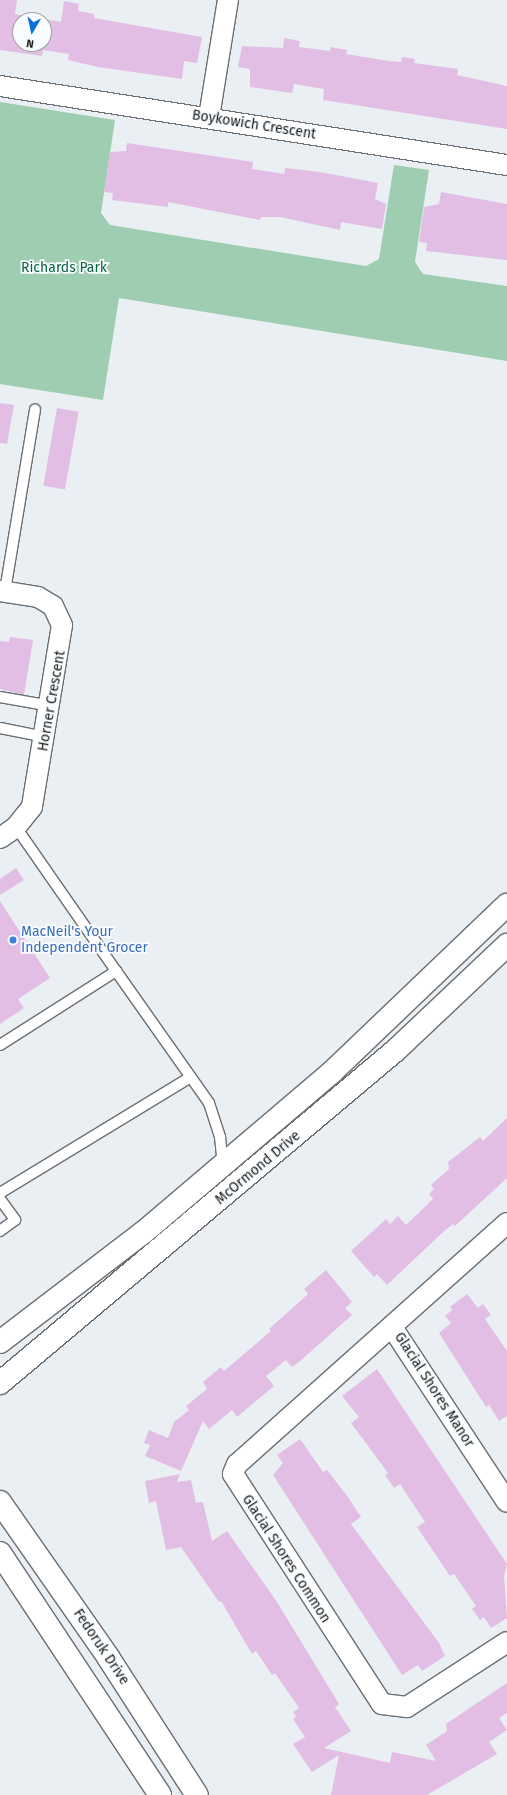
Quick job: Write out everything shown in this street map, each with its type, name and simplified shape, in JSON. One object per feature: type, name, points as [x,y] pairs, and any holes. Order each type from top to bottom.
[{"type":"main road","name":"McOrmond Drive","points":[[2,1339],[144,1232],[332,1072],[507,905]]},
{"type":"main road","name":"McOrmond Drive","points":[[3,1384],[396,1050],[507,945]]},
{"type":"main road","name":"Fedoruk Drive","points":[[0,1502],[108,1657],[197,1795]]},
{"type":"main road","points":[[0,1553],[160,1795]]},
{"type":"street","points":[[209,117],[226,0]]},
{"type":"street","name":"Boykowich Crescent","points":[[0,86],[209,117],[507,165]]},
{"type":"street","name":"Horner Crescent","points":[[0,838],[16,827],[32,807],[46,737],[62,625],[54,606],[38,597],[2,591]]},
{"type":"street","name":"Glacial Shores Manor","points":[[507,1223],[392,1327],[507,1502]]},
{"type":"street","name":"Glacial Shores Common","points":[[392,1327],[237,1464],[233,1474],[236,1483],[382,1704],[407,1707],[507,1642]]},
{"type":"lane","points":[[2,591],[35,410]]},
{"type":"lane","points":[[0,697],[51,706]]},
{"type":"lane","points":[[0,728],[46,737]]},
{"type":"lane","points":[[16,827],[209,1103],[220,1137],[223,1165]]},
{"type":"lane","points":[[0,1045],[116,971]]},
{"type":"lane","points":[[0,1192],[191,1077]]},
{"type":"lane","points":[[0,1199],[15,1220],[0,1231]]},
{"type":"green space","name":"Richards Park","points":[[0,102],[115,120],[101,213],[110,225],[366,266],[379,259],[394,165],[429,170],[415,262],[423,274],[507,286],[507,361],[119,298],[103,400],[0,384]]},
{"type":"building","points":[[0,0],[17,0],[15,12],[12,12],[12,52],[0,50]]},
{"type":"building","points":[[64,1],[79,4],[78,11],[94,14],[94,18],[202,37],[197,63],[184,61],[182,79],[98,67],[68,60],[69,54],[52,51],[52,20],[61,22]]},
{"type":"building","points":[[284,38],[300,41],[299,47],[330,51],[331,47],[347,50],[346,54],[389,61],[401,62],[402,57],[415,59],[414,63],[458,69],[457,75],[507,86],[507,129],[323,100],[324,89],[294,84],[292,93],[250,87],[250,69],[238,67],[242,46],[283,48]]},
{"type":"building","points":[[14,52],[43,52],[42,56]]},
{"type":"building","points":[[127,143],[253,162],[252,169],[284,174],[285,168],[320,172],[378,183],[375,199],[386,204],[382,229],[341,222],[340,230],[280,217],[261,217],[260,220],[168,202],[168,207],[112,200],[113,193],[104,192],[110,152],[126,151]]},
{"type":"building","points":[[441,192],[507,204],[507,260],[426,251],[427,243],[419,242],[424,207],[439,204]]},
{"type":"building","points":[[0,403],[14,405],[7,444],[0,443]]},
{"type":"building","points":[[57,408],[79,412],[65,490],[43,486]]},
{"type":"building","points":[[10,637],[33,640],[24,695],[0,689],[0,641],[9,642]]},
{"type":"building","name":"MacNeil's Your Independent Grocer","points":[[16,868],[24,880],[0,895],[0,879]]},
{"type":"building","name":"MacNeil's Your Independent Grocer","points":[[0,901],[50,978],[18,999],[24,1008],[0,1024]]},
{"type":"building","points":[[507,1118],[507,1178],[455,1226],[453,1224],[441,1234],[387,1285],[377,1274],[374,1277],[351,1251],[386,1219],[390,1224],[398,1216],[406,1225],[433,1199],[429,1194],[434,1189],[431,1185],[449,1169],[448,1162],[480,1137],[483,1141]]},
{"type":"building","points":[[326,1270],[352,1302],[345,1308],[352,1315],[292,1367],[286,1360],[266,1376],[274,1386],[237,1417],[232,1410],[209,1429],[203,1421],[181,1471],[145,1456],[150,1445],[144,1443],[149,1430],[168,1438],[174,1422],[189,1410],[186,1406],[207,1389],[203,1382],[221,1367],[224,1371],[271,1331],[269,1329],[308,1294],[304,1289]]},
{"type":"building","points":[[467,1294],[478,1308],[483,1304],[491,1315],[485,1319],[507,1351],[507,1416],[499,1421],[489,1405],[486,1407],[439,1333],[451,1323],[445,1316],[452,1310],[450,1307]]},
{"type":"building","points":[[377,1369],[507,1564],[504,1576],[507,1618],[491,1628],[484,1617],[480,1620],[472,1609],[476,1606],[454,1574],[450,1576],[417,1527],[425,1522],[400,1484],[394,1488],[385,1475],[388,1473],[351,1423],[359,1417],[342,1396]]},
{"type":"building","points":[[300,1439],[323,1472],[327,1470],[348,1497],[361,1517],[351,1524],[439,1643],[445,1656],[422,1671],[418,1665],[402,1675],[273,1475],[283,1463],[277,1455]]},
{"type":"building","points":[[180,1474],[177,1482],[191,1480],[196,1503],[203,1502],[212,1541],[227,1531],[277,1602],[339,1704],[335,1707],[351,1731],[324,1748],[390,1763],[392,1752],[436,1761],[426,1745],[447,1731],[446,1724],[507,1683],[507,1713],[499,1718],[507,1730],[489,1742],[497,1754],[427,1795],[331,1795],[339,1755],[312,1772],[293,1744],[305,1737],[293,1719],[296,1717],[293,1712],[299,1708],[275,1673],[272,1675],[256,1651],[252,1654],[221,1601],[219,1602],[181,1547],[166,1550],[156,1501],[149,1503],[145,1481]]},
{"type":"place","name":"MacNeil's Your Independent Grocer","points":[[13,940]]}]
